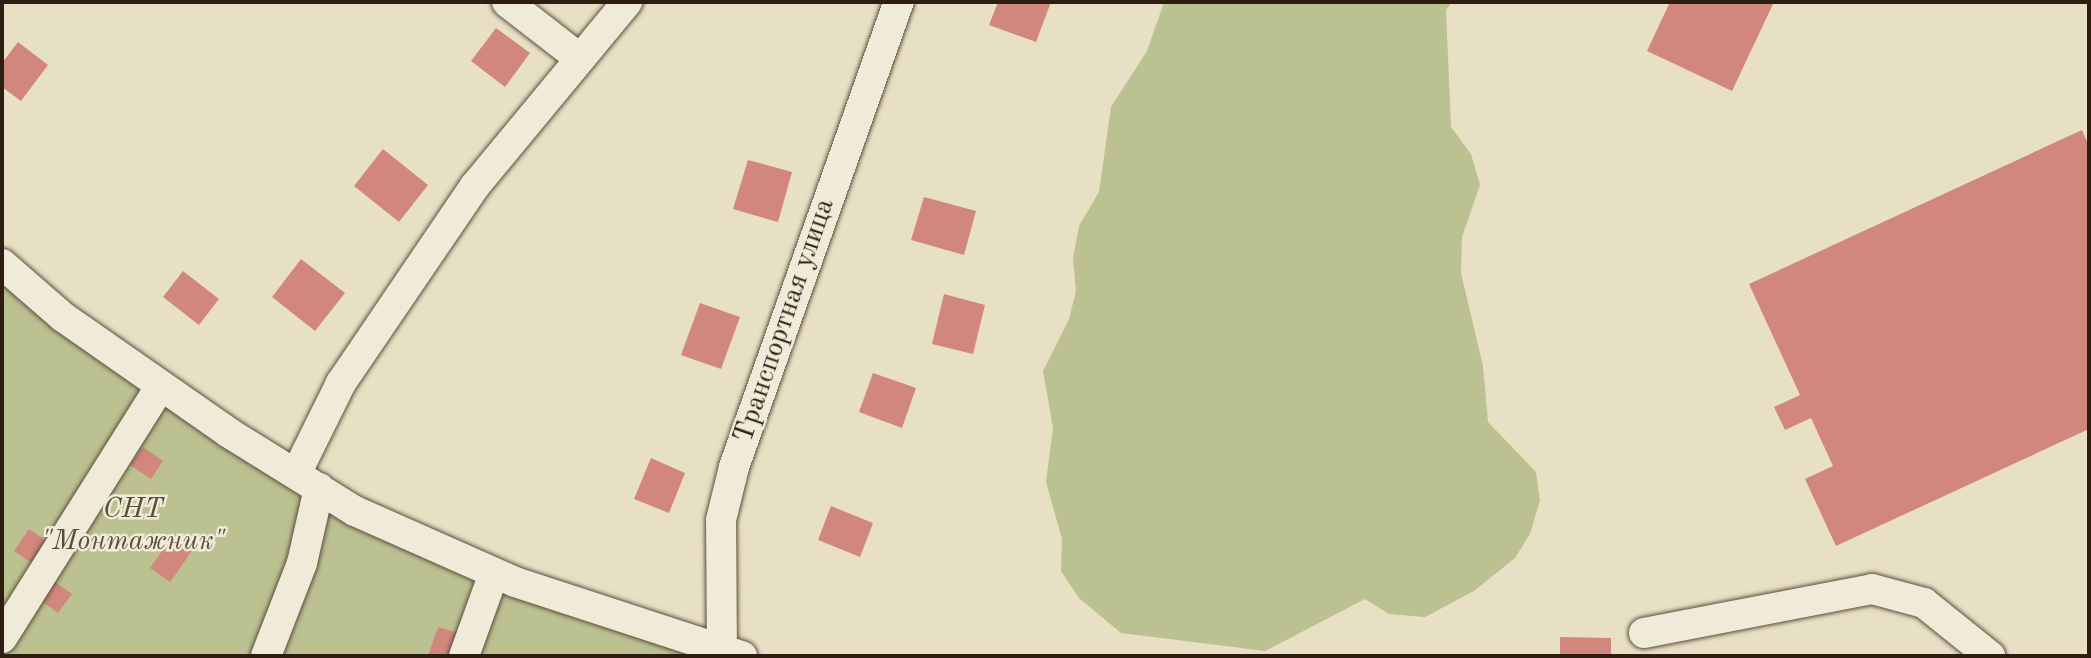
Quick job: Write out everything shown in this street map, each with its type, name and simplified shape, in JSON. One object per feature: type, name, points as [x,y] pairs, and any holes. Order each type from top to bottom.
[{"type":"street","points":[[507,2],[578,57]]},
{"type":"street","points":[[267,656],[302,563],[307,481],[341,383],[475,186],[578,57],[627,2]]},
{"type":"street","name":"Транспортная улица","points":[[729,654],[721,520],[734,467],[899,2]]},
{"type":"street","points":[[2,264],[64,317],[162,386],[355,511],[494,573],[729,654]]},
{"type":"street","points":[[2,638],[162,386]]},
{"type":"street","points":[[464,656],[494,573]]},
{"type":"street","points":[[1644,633],[1872,589],[1924,603],[1990,656]]},
{"type":"green space","points":[[1164,2],[1452,2],[1446,10],[1451,127],[1471,154],[1480,185],[1462,237],[1461,273],[1483,366],[1488,422],[1536,472],[1540,500],[1530,534],[1515,558],[1474,591],[1425,617],[1389,614],[1365,599],[1265,651],[1121,633],[1079,598],[1061,571],[1062,539],[1046,482],[1053,428],[1043,371],[1069,319],[1076,291],[1073,258],[1079,226],[1099,192],[1111,107],[1147,51]]},
{"type":"green space","name":"СНТ \"Монтажник\"","points":[[2,264],[355,511],[742,656],[2,656]]},
{"type":"building","points":[[998,2],[1051,2],[1036,42],[989,25]]},
{"type":"building","points":[[1670,2],[1774,2],[1732,91],[1647,51]]},
{"type":"building","points":[[496,28],[530,53],[505,87],[471,61]]},
{"type":"building","points":[[18,42],[48,65],[21,101],[2,87],[2,63]]},
{"type":"building","points":[[2082,130],[2089,146],[2089,429],[1836,546],[1805,479],[1833,466],[1811,418],[1785,430],[1774,407],[1800,395],[1749,284]]},
{"type":"building","points":[[383,149],[428,185],[399,222],[354,186]]},
{"type":"building","points":[[748,160],[792,172],[778,222],[733,209]]},
{"type":"building","points":[[924,197],[976,211],[964,255],[911,240]]},
{"type":"building","points":[[301,259],[345,293],[315,331],[272,297]]},
{"type":"building","points":[[183,271],[219,299],[199,325],[163,297]]},
{"type":"building","points":[[944,294],[985,305],[973,354],[932,344]]},
{"type":"building","points":[[700,303],[740,317],[721,369],[681,355]]},
{"type":"building","points":[[873,373],[916,388],[902,428],[859,412]]},
{"type":"building","points":[[143,447],[163,461],[151,479],[130,465]]},
{"type":"building","points":[[651,458],[685,473],[669,513],[634,499]]},
{"type":"building","points":[[831,506],[873,523],[860,557],[818,540]]},
{"type":"building","points":[[29,529],[48,542],[33,564],[14,551]]},
{"type":"building","points":[[174,534],[194,548],[170,582],[150,568]]},
{"type":"building","points":[[55,582],[72,594],[58,613],[41,601]]},
{"type":"building","points":[[438,627],[462,634],[454,656],[428,656]]},
{"type":"building","points":[[1560,637],[1611,638],[1611,656],[1560,656]]}]
